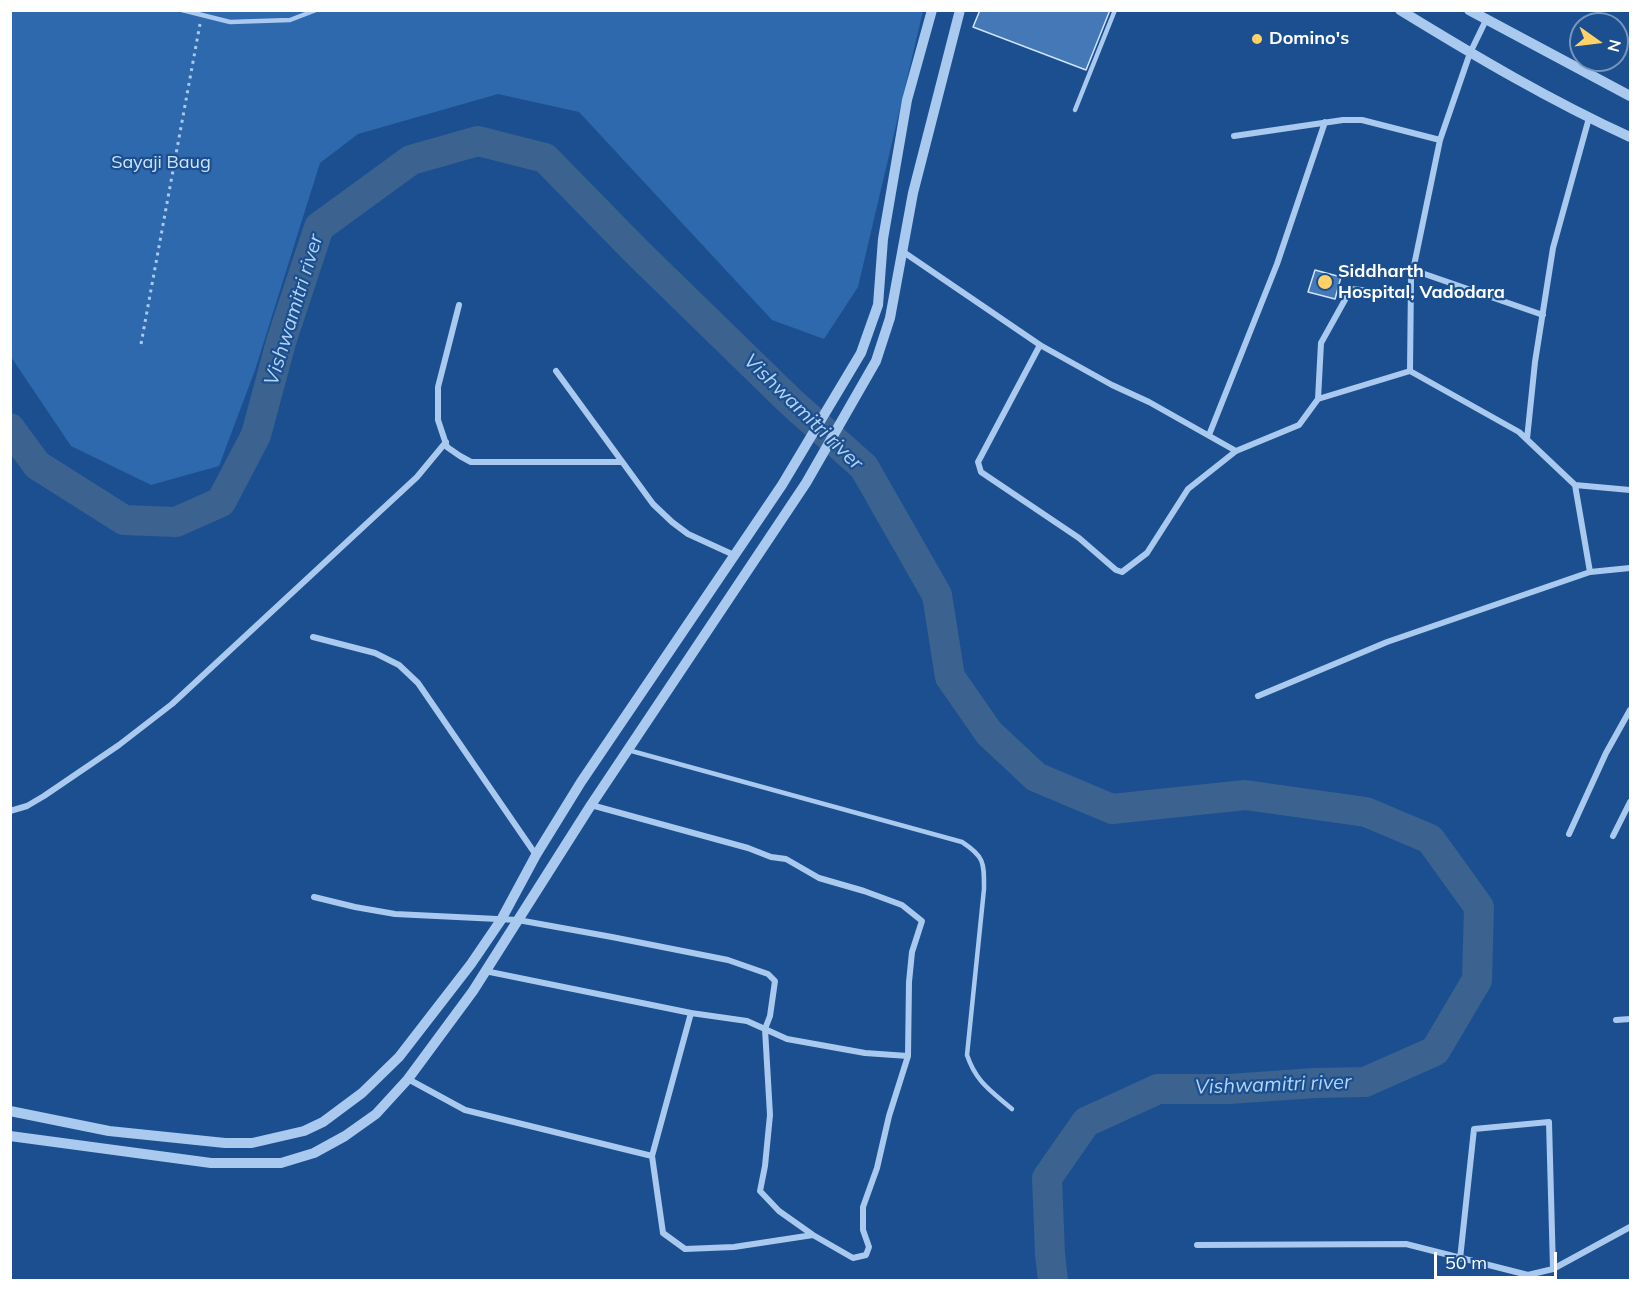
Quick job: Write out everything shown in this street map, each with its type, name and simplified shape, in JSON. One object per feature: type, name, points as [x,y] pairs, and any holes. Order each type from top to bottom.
[{"type":"street","points":[[10,1111],[109,1131],[225,1143],[252,1143],[304,1131],[323,1122],[362,1093],[399,1058],[471,964],[501,920],[536,855],[581,782],[782,485],[861,353],[878,305],[883,240],[907,100],[932,10]]},
{"type":"street","points":[[10,1136],[211,1163],[281,1163],[314,1153],[345,1136],[376,1114],[408,1079],[473,991],[591,805],[806,483],[876,361],[890,318],[913,193],[960,10]]},
{"type":"street","points":[[1400,10],[1470,53],[1589,118],[1630,137]]},
{"type":"street","points":[[1469,10],[1630,96]]},
{"type":"street","points":[[1410,372],[1411,280],[1440,140],[1470,53],[1486,20]]},
{"type":"street","points":[[1527,439],[1535,362],[1553,248],[1589,118]]},
{"type":"street","points":[[1234,136],[1325,122],[1362,120],[1440,140]]},
{"type":"street","points":[[1209,435],[1277,264],[1325,122]]},
{"type":"street","points":[[902,251],[1040,345],[1236,450]]},
{"type":"street","points":[[1413,270],[1543,315]]},
{"type":"street","points":[[1040,345],[978,462],[981,472],[1079,538],[1116,570],[1122,572],[1147,553],[1188,489],[1236,450],[1299,425],[1318,399],[1321,343],[1351,288],[1411,295]]},
{"type":"street","points":[[459,305],[438,387],[438,420],[447,447],[471,462],[622,462]]},
{"type":"street","points":[[556,371],[653,504],[688,534],[735,555]]},
{"type":"street","points":[[1318,399],[1410,372],[1519,432],[1575,484],[1630,490]]},
{"type":"street","points":[[10,812],[27,806],[44,796],[119,745],[172,704],[417,477],[446,442]]},
{"type":"street","points":[[1575,484],[1590,572]]},
{"type":"street","points":[[1258,696],[1387,642],[1590,572],[1630,568]]},
{"type":"street","points":[[313,637],[375,653],[399,665],[418,683],[536,855]]},
{"type":"street","points":[[1569,834],[1606,753],[1630,710]]},
{"type":"street","points":[[1613,836],[1630,802]]},
{"type":"street","points":[[314,897],[395,914],[518,920],[728,960],[768,974],[775,981],[770,1016],[765,1029],[770,1115],[760,1191],[779,1211],[813,1235],[853,1258],[866,1255],[869,1247],[864,1230],[863,1207],[877,1168],[889,1116],[908,1056],[909,982],[912,952],[922,921],[902,905],[819,878],[786,859],[771,857],[748,848],[591,805]]},
{"type":"street","points":[[485,971],[691,1013],[747,1021],[788,1039],[865,1053],[908,1056]]},
{"type":"street","points":[[691,1013],[652,1156],[663,1233],[686,1249],[734,1247],[813,1235]]},
{"type":"street","points":[[1616,1020],[1630,1019]]},
{"type":"street","points":[[408,1079],[465,1110],[652,1156]]},
{"type":"street","points":[[1460,1259],[1474,1129],[1549,1122],[1553,1269]]},
{"type":"street","points":[[1197,1245],[1406,1244],[1528,1275],[1553,1269],[1630,1227]]},
{"type":"lane","points":[[182,10],[230,21],[290,20],[316,10]]},
{"type":"lane","points":[[1075,110],[1115,10]]},
{"type":"lane","points":[[628,750],[962,842],[977,852],[984,866],[984,890],[967,1055],[972,1070],[983,1084],[1012,1108]]},
{"type":"path","points":[[141,344],[201,15]]},
{"type":"green space","name":"Sayaji Baug","points":[[10,11],[923,11],[858,287],[824,339],[772,320],[579,112],[498,94],[358,134],[320,163],[255,370],[219,466],[151,485],[71,446],[11,357]]},
{"type":"building","points":[[980,10],[1110,10],[1086,70],[973,27]]},
{"type":"building","points":[[1315,270],[1341,277],[1335,299],[1308,292]]},
{"type":"waterway","name":"Vishwamitri river","points":[[10,428],[37,465],[124,520],[176,522],[221,502],[256,435],[281,342],[319,227],[411,160],[478,141],[545,158],[637,252],[791,402],[864,467],[937,595],[950,677],[989,733],[1036,777],[1112,809],[1245,795],[1366,812],[1430,839],[1479,907],[1477,980],[1435,1051],[1365,1082],[1229,1089],[1158,1089],[1086,1122],[1047,1178],[1053,1280]]},
{"type":"place","name":"Domino's","points":[[1257,39]]},
{"type":"place","name":"Siddharth Hospital, Vadodara","points":[[1325,282]]}]
